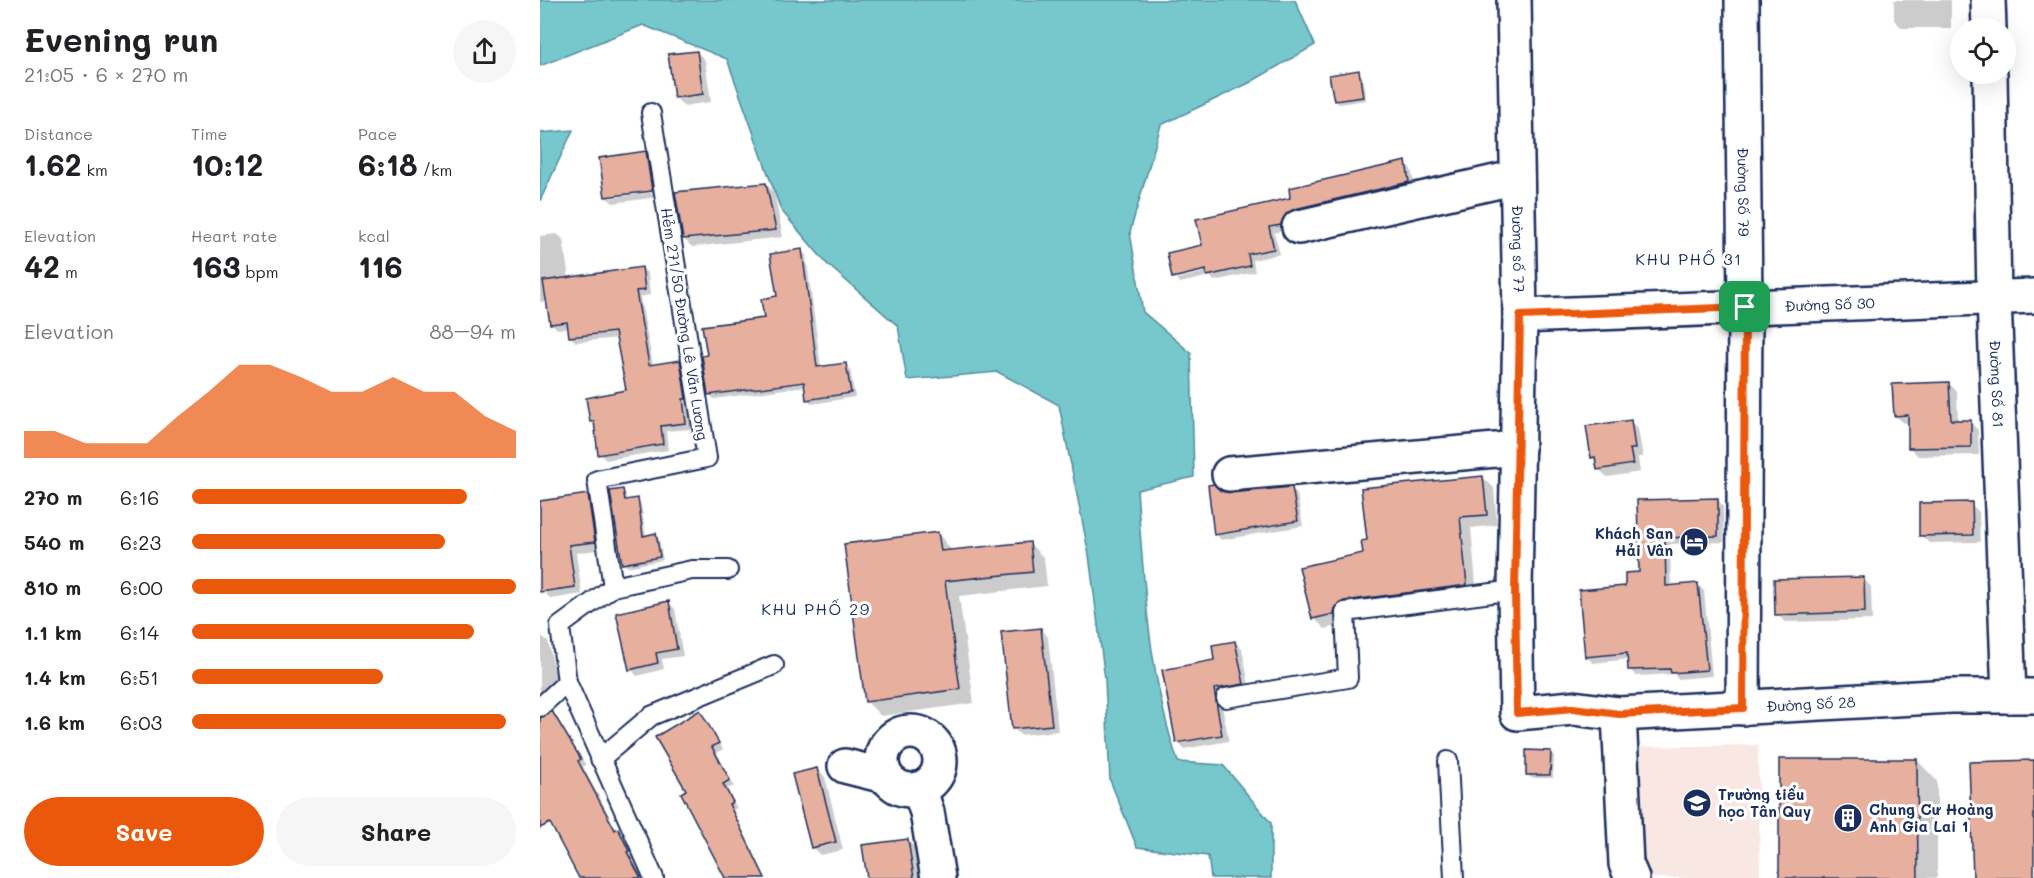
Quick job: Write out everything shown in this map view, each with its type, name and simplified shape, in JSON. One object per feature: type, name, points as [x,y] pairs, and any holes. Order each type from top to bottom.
[{"type":"street","name":"Đường số 77","points":[[1514,0],[1520,316],[1515,590],[1517,713]]},
{"type":"street","name":"Đường Số 79","points":[[1742,0],[1745,307],[1743,708]]},
{"type":"street","points":[[1988,0],[1989,18]]},
{"type":"street","name":"Đường Số 81","points":[[1990,84],[1994,297],[2021,696]]},
{"type":"street","points":[[1299,227],[1517,177]]},
{"type":"street","name":"Đường Số 30","points":[[1520,316],[2034,296]]},
{"type":"street","points":[[1229,474],[1518,448]]},
{"type":"street","name":"Đường Số 28","points":[[1517,713],[1573,708],[1619,714],[1952,696],[2021,696]]},
{"type":"street","points":[[1619,714],[1626,864],[1632,878]]},
{"type":"street","points":[[845,766],[885,776],[900,790],[920,791],[939,774],[940,749],[922,732],[898,732],[882,751],[885,776]]},
{"type":"street","points":[[920,791],[927,812],[938,878]]},
{"type":"lane","name":"Hẻm 271/50 Đường Lê Văn Lương","points":[[614,587],[597,480],[707,458],[651,114]]},
{"type":"lane","points":[[654,878],[567,682],[560,626],[614,587],[692,570],[728,570]]},
{"type":"lane","points":[[1226,698],[1348,678],[1345,612],[1515,590]]},
{"type":"lane","points":[[600,759],[651,716],[774,665]]},
{"type":"lane","points":[[540,707],[567,682]]},
{"type":"lane","points":[[1449,761],[1454,878]]},
{"type":"shaded area","name":"Trường tiểu học Tân Quy","points":[[1758,745],[1760,878],[1645,878],[1638,859],[1631,747]]},
{"type":"water","points":[[540,0],[1295,0],[1315,45],[1249,83],[1161,125],[1130,232],[1143,312],[1191,353],[1194,477],[1137,490],[1149,627],[1160,695],[1178,762],[1223,765],[1271,823],[1271,878],[1211,878],[1208,856],[1137,847],[1110,780],[1105,680],[1089,555],[1059,405],[998,372],[907,380],[898,326],[827,264],[781,210],[727,59],[643,25],[540,66]]},
{"type":"water","points":[[573,130],[540,201],[540,133]]},
{"type":"building","points":[[697,51],[703,94],[674,98],[668,54]]},
{"type":"building","points":[[1359,70],[1363,97],[1334,101],[1329,75]]},
{"type":"building","points":[[646,151],[652,191],[605,197],[599,158]]},
{"type":"building","points":[[1406,161],[1409,182],[1295,209],[1287,213],[1281,225],[1269,227],[1274,249],[1248,254],[1250,266],[1207,276],[1206,270],[1172,278],[1167,253],[1202,245],[1196,219],[1290,198],[1289,188]]},
{"type":"building","points":[[766,183],[776,230],[683,239],[675,192]]},
{"type":"building","points":[[802,249],[817,367],[846,363],[851,393],[806,400],[804,382],[708,395],[702,356],[707,355],[702,326],[764,318],[761,299],[777,296],[770,254]]},
{"type":"building","points":[[642,267],[645,290],[636,291],[649,365],[680,360],[686,399],[683,399],[686,423],[661,426],[663,444],[598,455],[594,421],[590,422],[586,398],[626,390],[615,332],[569,337],[567,322],[550,324],[543,281]]},
{"type":"building","points":[[1949,382],[1951,420],[1971,420],[1971,447],[1908,448],[1908,415],[1894,416],[1892,384]]},
{"type":"building","points":[[1631,420],[1635,449],[1630,449],[1633,464],[1597,470],[1595,457],[1591,458],[1586,426]]},
{"type":"building","points":[[1483,476],[1487,515],[1460,517],[1467,585],[1344,601],[1335,607],[1334,614],[1312,619],[1299,567],[1363,553],[1361,541],[1367,540],[1361,488]]},
{"type":"building","points":[[1214,484],[1221,491],[1231,493],[1292,487],[1298,521],[1214,535],[1208,485]]},
{"type":"building","points":[[623,489],[625,500],[638,498],[643,536],[656,533],[660,557],[622,564],[610,491]]},
{"type":"building","points":[[588,494],[595,542],[569,545],[575,587],[540,592],[540,501]]},
{"type":"building","points":[[1718,498],[1718,536],[1665,538],[1666,586],[1698,583],[1707,670],[1671,673],[1670,669],[1628,670],[1627,653],[1585,657],[1579,590],[1625,586],[1625,573],[1639,572],[1637,500]]},
{"type":"building","points":[[1972,502],[1973,535],[1919,536],[1919,503]]},
{"type":"building","points":[[938,532],[941,551],[1030,542],[1033,572],[945,581],[960,689],[865,702],[844,544]]},
{"type":"building","points":[[1864,577],[1865,612],[1775,615],[1774,579]]},
{"type":"building","points":[[669,601],[677,649],[656,653],[658,663],[629,670],[616,613]]},
{"type":"building","points":[[1041,628],[1052,725],[1012,729],[1001,632]]},
{"type":"building","points":[[1235,641],[1244,684],[1214,689],[1222,735],[1176,743],[1162,670],[1214,660],[1212,645]]},
{"type":"building","points":[[700,710],[719,743],[712,747],[730,780],[723,784],[733,802],[729,804],[765,878],[725,878],[681,793],[686,790],[655,737]]},
{"type":"building","points":[[552,711],[581,759],[578,761],[615,830],[618,828],[629,851],[627,852],[641,878],[579,878],[550,823],[540,828],[540,718]]},
{"type":"building","points":[[1526,750],[1551,751],[1550,775],[1526,775]]},
{"type":"building","name":"Chung Cư Hoàng Anh Gia Lai 1","points":[[1779,759],[1917,759],[1918,878],[1779,878]]},
{"type":"building","name":"Chung Cư Hoàng Anh Gia Lai 1","points":[[2034,760],[2034,878],[1973,878],[1969,762]]},
{"type":"building","points":[[817,768],[836,842],[811,848],[792,774]]},
{"type":"building","points":[[908,839],[914,878],[867,878],[862,845]]},
{"type":"place","name":"Khách Sạn Hải Vân","points":[[1694,542]]},
{"type":"place","name":"Trường tiểu học Tân Quy","points":[[1697,803]]},
{"type":"place","name":"Chung Cư Hoàng Anh Gia Lai 1","points":[[1848,818]]},
{"type":"district","name":"KHU PHỐ 31","points":[[1689,258]]},
{"type":"district","name":"KHU PHỐ 29","points":[[816,608]]},
{"type":"route","points":[[1745,307],[1743,708],[1619,714],[1573,708],[1517,713],[1518,663],[1515,590],[1520,316],[1745,307]]}]
